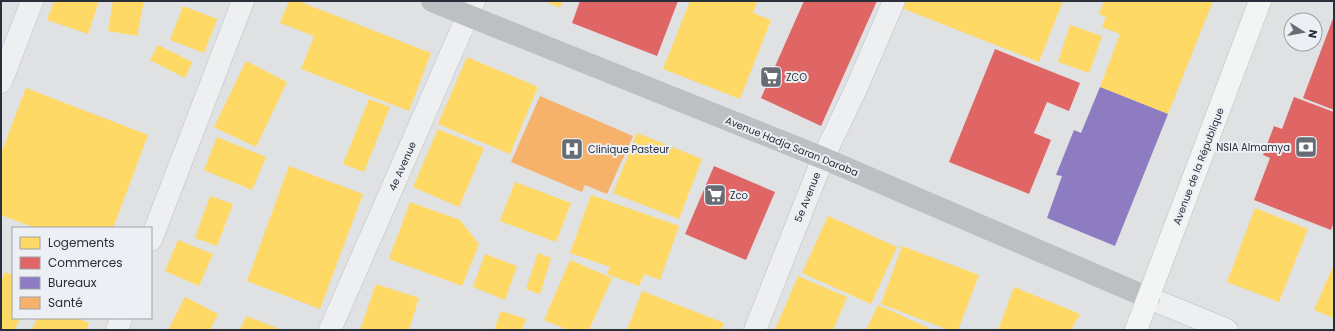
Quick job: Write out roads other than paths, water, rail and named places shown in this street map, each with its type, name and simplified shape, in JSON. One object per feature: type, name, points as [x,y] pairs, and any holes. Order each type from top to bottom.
[{"type":"main road","name":"Avenue Hadja Saran Daraba","points":[[432,1],[471,8],[1149,298]]},
{"type":"main road","name":"Avenue de la République","points":[[1136,330],[1260,1]]},
{"type":"street","points":[[1,82],[32,1]]},
{"type":"street","points":[[152,237],[242,1]]},
{"type":"street","name":"5e Avenue","points":[[755,330],[823,158],[856,89],[894,1]]},
{"type":"street","name":"4e Avenue","points":[[330,330],[471,8]]},
{"type":"street","points":[[1149,298],[1227,330]]},
{"type":"street","points":[[117,330],[121,319]]},
{"type":"place","name":"ZCO","points":[[771,77]]},
{"type":"place","name":"NSIA Almamya","points":[[1306,147]]},
{"type":"place","name":"Clinique Pasteur","points":[[572,149]]},
{"type":"place","name":"Zco","points":[[715,195]]}]
